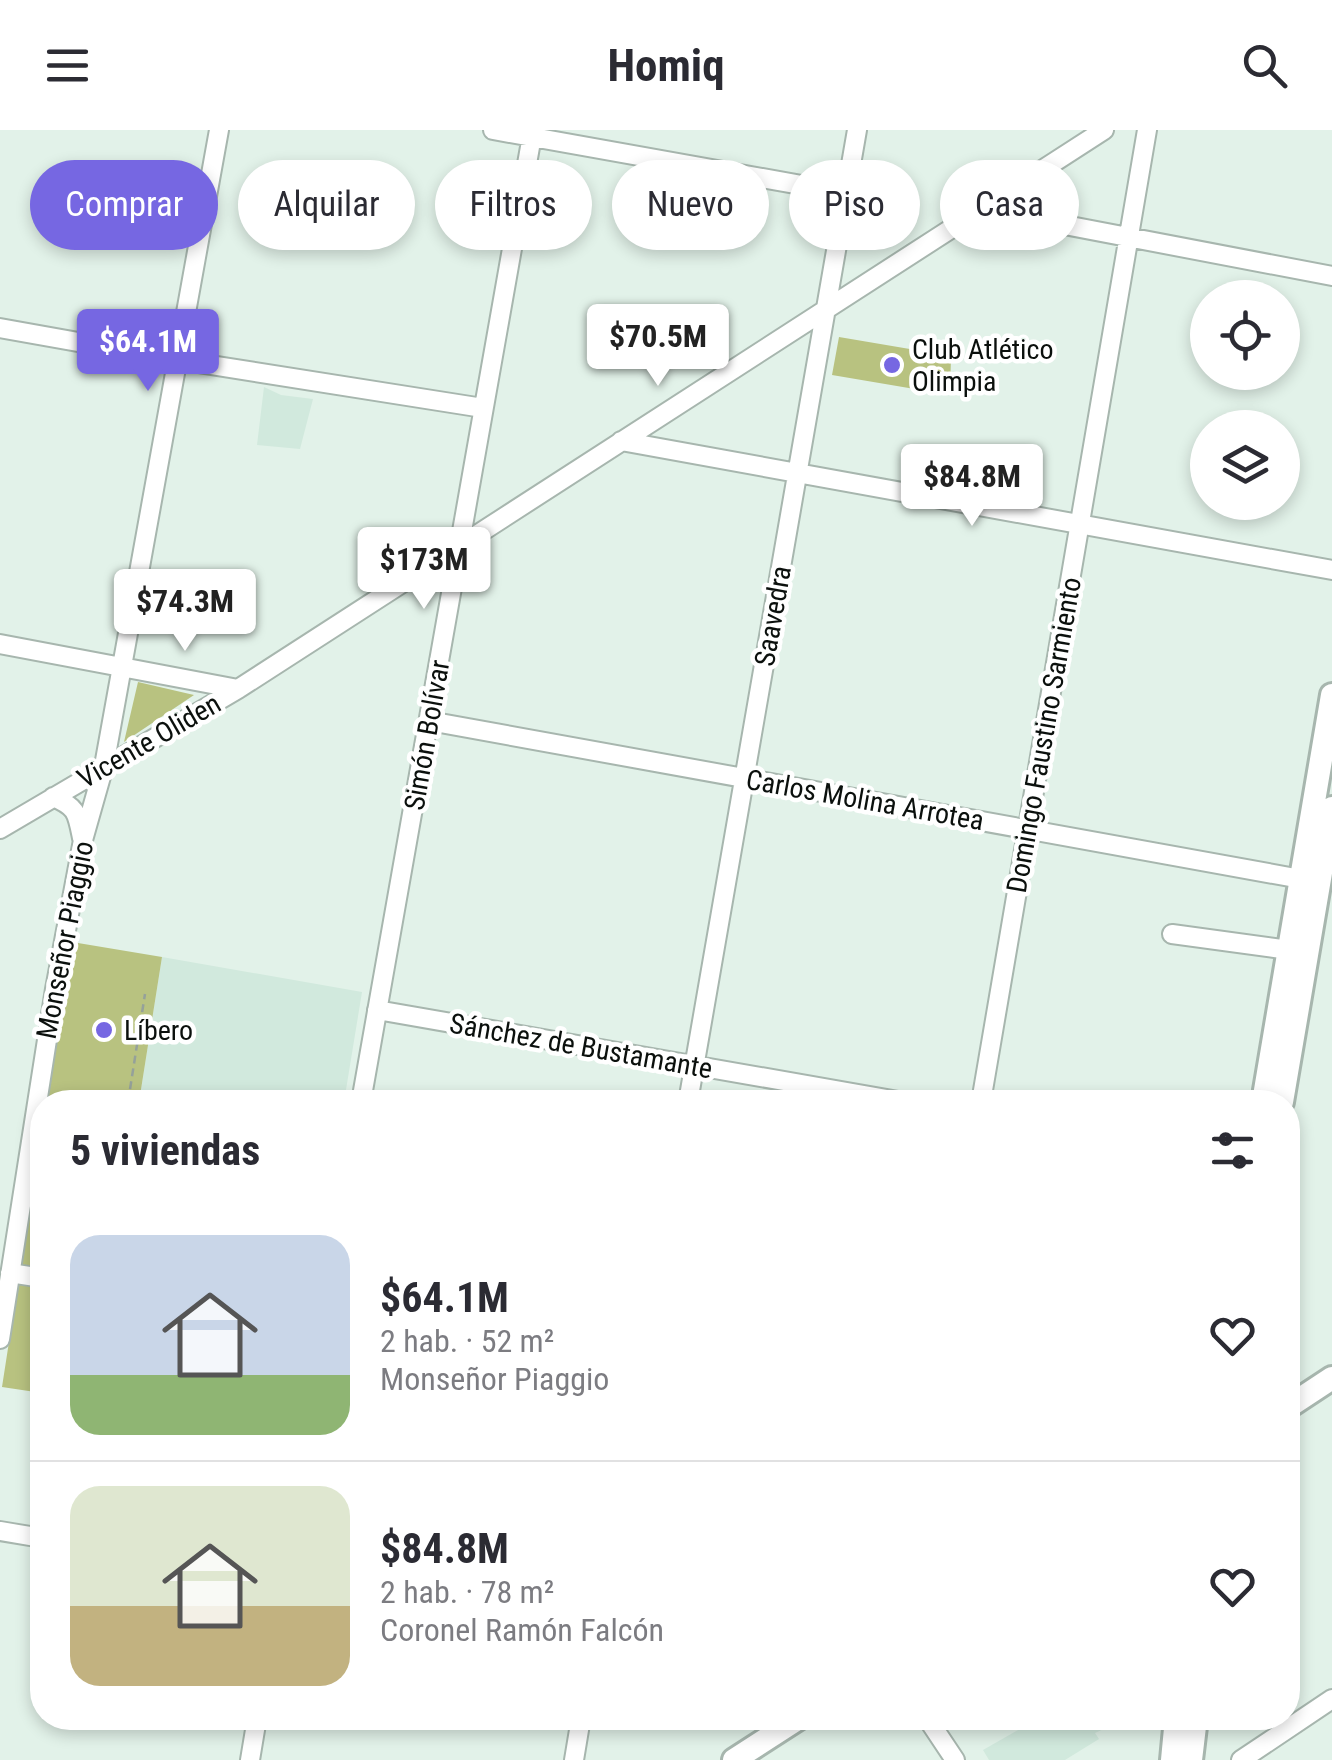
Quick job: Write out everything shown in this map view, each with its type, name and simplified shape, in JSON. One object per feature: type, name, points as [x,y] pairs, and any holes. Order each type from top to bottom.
[{"type":"main road","points":[[1265,1090],[1290,950],[1317,882],[1332,695]]},
{"type":"main road","points":[[1284,1090],[1332,808]]},
{"type":"main road","points":[[1300,1398],[1332,1378]]},
{"type":"main road","points":[[734,1760],[780,1730]]},
{"type":"main road","points":[[1172,1760],[1175,1730]]},
{"type":"main road","points":[[1192,1760],[1195,1730]]},
{"type":"street","name":"Monseñor Piaggio","points":[[39,1090],[83,840],[104,766],[123,667],[219,130]]},
{"type":"street","points":[[493,130],[789,181]]},
{"type":"street","name":"Saavedra","points":[[852,160],[857,130]]},
{"type":"street","name":"Vicente Oliden","points":[[1057,160],[1104,130]]},
{"type":"street","name":"Domingo Faustino Sarmiento","points":[[982,1090],[1147,130]]},
{"type":"street","name":"Simón Bolívar","points":[[363,1090],[532,134]]},
{"type":"street","points":[[1079,228],[1332,276]]},
{"type":"street","name":"Vicente Oliden","points":[[0,829],[238,688],[940,235]]},
{"type":"street","name":"Saavedra","points":[[690,1090],[835,250]]},
{"type":"street","points":[[0,328],[483,408]]},
{"type":"street","points":[[621,441],[1332,570]]},
{"type":"street","points":[[0,644],[238,688]]},
{"type":"street","name":"Carlos Molina Arrotea","points":[[430,721],[1317,882]]},
{"type":"street","points":[[53,797],[69,804],[77,813],[83,840]]},
{"type":"street","points":[[1172,934],[1290,950]]},
{"type":"street","name":"Sánchez de Bustamante","points":[[377,1010],[834,1090]]},
{"type":"street","name":"Monseñor Piaggio","points":[[0,1339],[30,1147]]},
{"type":"street","points":[[10,1273],[30,1276]]},
{"type":"street","points":[[0,1531],[30,1536]]},
{"type":"street","points":[[1300,1720],[1332,1699]]},
{"type":"street","points":[[250,1760],[255,1730]]},
{"type":"street","points":[[574,1760],[579,1730]]},
{"type":"street","points":[[935,1730],[954,1760]]},
{"type":"street","points":[[1241,1760],[1286,1730]]},
{"type":"path","points":[[130,1090],[145,994]]},
{"type":"shaded area","points":[[264,387],[281,395],[313,399],[300,449],[257,445]]},
{"type":"shaded area","points":[[162,957],[362,992],[346,1090],[141,1090]]},
{"type":"shaded area","points":[[1018,1730],[1102,1730],[1095,1733],[1099,1739],[1065,1760],[989,1760],[983,1750]]},
{"type":"green space","name":"Club Atlético Olimpia","points":[[839,337],[951,356],[950,395],[832,375]]},
{"type":"green space","points":[[138,682],[194,695],[124,742]]},
{"type":"green space","name":"Líbero","points":[[72,942],[162,957],[141,1090],[49,1090]]},
{"type":"green space","points":[[30,1206],[30,1391],[2,1387]]},
{"type":"place","name":"Club Atlético Olimpia","points":[[892,365]]},
{"type":"place","name":"Líbero","points":[[104,1030]]}]
